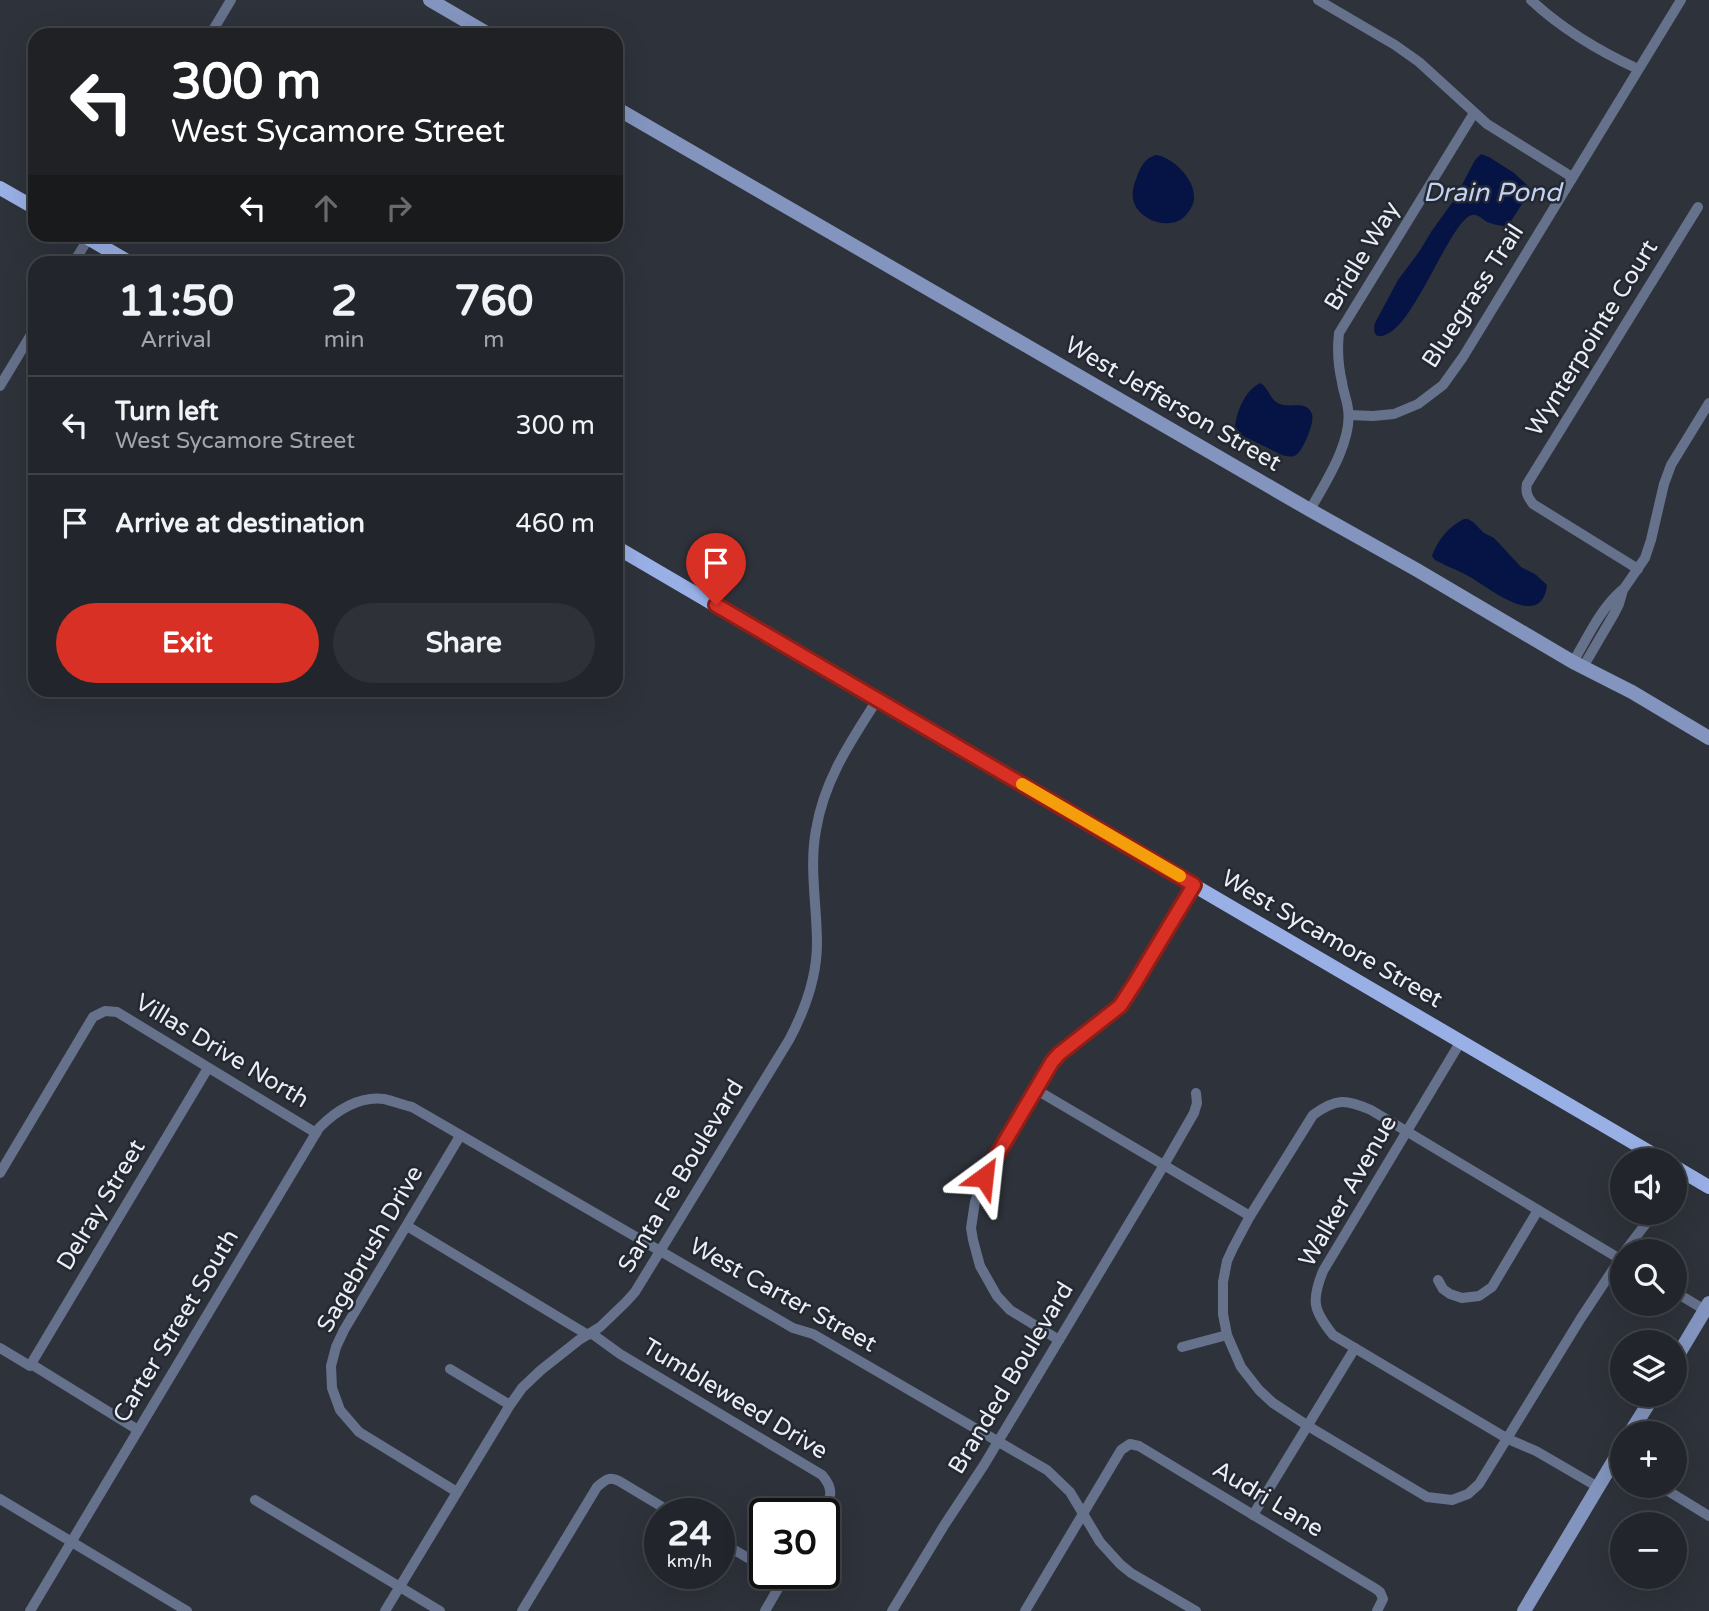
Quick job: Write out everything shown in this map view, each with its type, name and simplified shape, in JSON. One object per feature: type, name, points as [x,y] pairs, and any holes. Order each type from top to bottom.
[{"type":"main road","points":[[0,188],[28,204]]},
{"type":"main road","points":[[97,242],[119,256]]},
{"type":"main road","name":"West Sycamore Street","points":[[623,551],[1643,1148]]},
{"type":"main road","points":[[1687,1174],[1709,1187]]},
{"type":"street","points":[[214,28],[231,0]]},
{"type":"street","points":[[430,0],[478,28]]},
{"type":"street","points":[[1318,0],[1395,45],[1419,62],[1487,124],[1572,177]]},
{"type":"street","points":[[1531,0],[1617,60],[1639,69]]},
{"type":"street","name":"Bluegrass Trail","points":[[1349,415],[1394,414],[1418,404],[1443,384],[1463,357],[1681,0]]},
{"type":"street","name":"West Jefferson Street","points":[[623,112],[1578,665],[1632,692],[1709,738]]},
{"type":"street","name":"Bridle Way","points":[[1310,510],[1339,458],[1349,415],[1337,352],[1339,333],[1474,113]]},
{"type":"street","name":"Wynterpointe Court","points":[[1638,569],[1533,504],[1525,493],[1527,484],[1698,207]]},
{"type":"street","points":[[0,386],[28,340]]},
{"type":"street","points":[[1578,665],[1619,604],[1623,590],[1645,558],[1671,465],[1709,403]]},
{"type":"street","name":"Santa Fe Boulevard","points":[[385,1611],[509,1405],[522,1388],[541,1370],[600,1327],[635,1292],[782,1052],[799,1020],[814,976],[817,945],[814,851],[822,800],[843,754],[877,699]]},
{"type":"street","points":[[1059,1340],[1010,1310],[985,1278],[971,1228],[975,1202],[984,1177],[1052,1062],[1120,1006],[1194,885]]},
{"type":"street","name":"Villas Drive North","points":[[0,1173],[93,1017],[104,1010],[117,1012],[316,1133]]},
{"type":"street","name":"Walker Avenue","points":[[1461,1041],[1323,1271],[1316,1289],[1315,1304],[1321,1320],[1333,1335],[1508,1439],[1536,1451],[1598,1487]]},
{"type":"street","name":"Delray Street","points":[[30,1364],[208,1068]]},
{"type":"street","points":[[1035,1089],[1250,1216]]},
{"type":"street","name":"Branded Boulevard","points":[[892,1611],[984,1465],[1164,1166],[1194,1113],[1196,1093]]},
{"type":"street","name":"West Carter Street","points":[[316,1133],[333,1114],[363,1100],[384,1099],[412,1107],[793,1328],[813,1334],[1047,1470],[1070,1492],[1100,1542],[1120,1564],[1196,1611]]},
{"type":"street","points":[[1610,1249],[1538,1210],[1371,1110],[1352,1102],[1342,1102],[1324,1107],[1313,1115],[1250,1216],[1233,1248],[1225,1271],[1223,1314],[1227,1335],[1241,1367],[1273,1403],[1427,1497],[1451,1500],[1468,1494],[1479,1484],[1610,1274]]},
{"type":"street","name":"Carter Street South","points":[[30,1611],[316,1133]]},
{"type":"street","name":"Sagebrush Drive","points":[[457,1492],[359,1432],[340,1410],[332,1388],[331,1366],[336,1347],[460,1136]]},
{"type":"street","points":[[1438,1280],[1443,1289],[1462,1298],[1479,1296],[1492,1287],[1538,1210]]},
{"type":"street","name":"Tumbleweed Drive","points":[[407,1226],[822,1475],[829,1483],[832,1494],[830,1498]]},
{"type":"street","points":[[1687,1298],[1707,1307],[1687,1340]]},
{"type":"street","points":[[1182,1347],[1227,1335]]},
{"type":"street","points":[[0,1348],[138,1430]]},
{"type":"street","points":[[1253,1516],[1355,1348]]},
{"type":"street","points":[[450,1369],[509,1405]]},
{"type":"street","name":"Audri Lane","points":[[1084,1513],[1121,1450],[1127,1445],[1139,1446],[1376,1589],[1382,1598],[1377,1611]]},
{"type":"street","points":[[1524,1611],[1610,1470]]},
{"type":"street","points":[[522,1611],[605,1479],[614,1478],[647,1498]]},
{"type":"street","points":[[1680,1498],[1709,1516]]},
{"type":"street","points":[[0,1499],[181,1610]]},
{"type":"street","points":[[255,1500],[440,1611]]},
{"type":"street","points":[[1025,1611],[1084,1513]]},
{"type":"street","points":[[765,1611],[775,1589]]},
{"type":"water","name":"Drain Pond","points":[[1481,154],[1514,173],[1527,185],[1528,193],[1524,201],[1511,221],[1503,226],[1474,215],[1464,221],[1400,324],[1385,335],[1376,335],[1375,323],[1398,280],[1454,200],[1475,160]]},
{"type":"water","points":[[1156,155],[1181,169],[1193,189],[1191,209],[1174,223],[1151,220],[1135,205],[1133,189],[1140,170],[1147,160]]},
{"type":"water","points":[[1260,383],[1278,403],[1307,407],[1312,414],[1308,436],[1296,455],[1290,457],[1280,454],[1243,436],[1235,427],[1243,402],[1250,391]]},
{"type":"water","points":[[1464,519],[1473,522],[1494,538],[1521,567],[1535,574],[1547,585],[1543,598],[1537,604],[1528,606],[1507,600],[1435,560],[1432,556],[1440,540]]},
{"type":"slow traffic","points":[[1022,784],[1180,876]]},
{"type":"route","points":[[716,605],[1194,885],[1120,1006],[1052,1062],[984,1177]]}]
